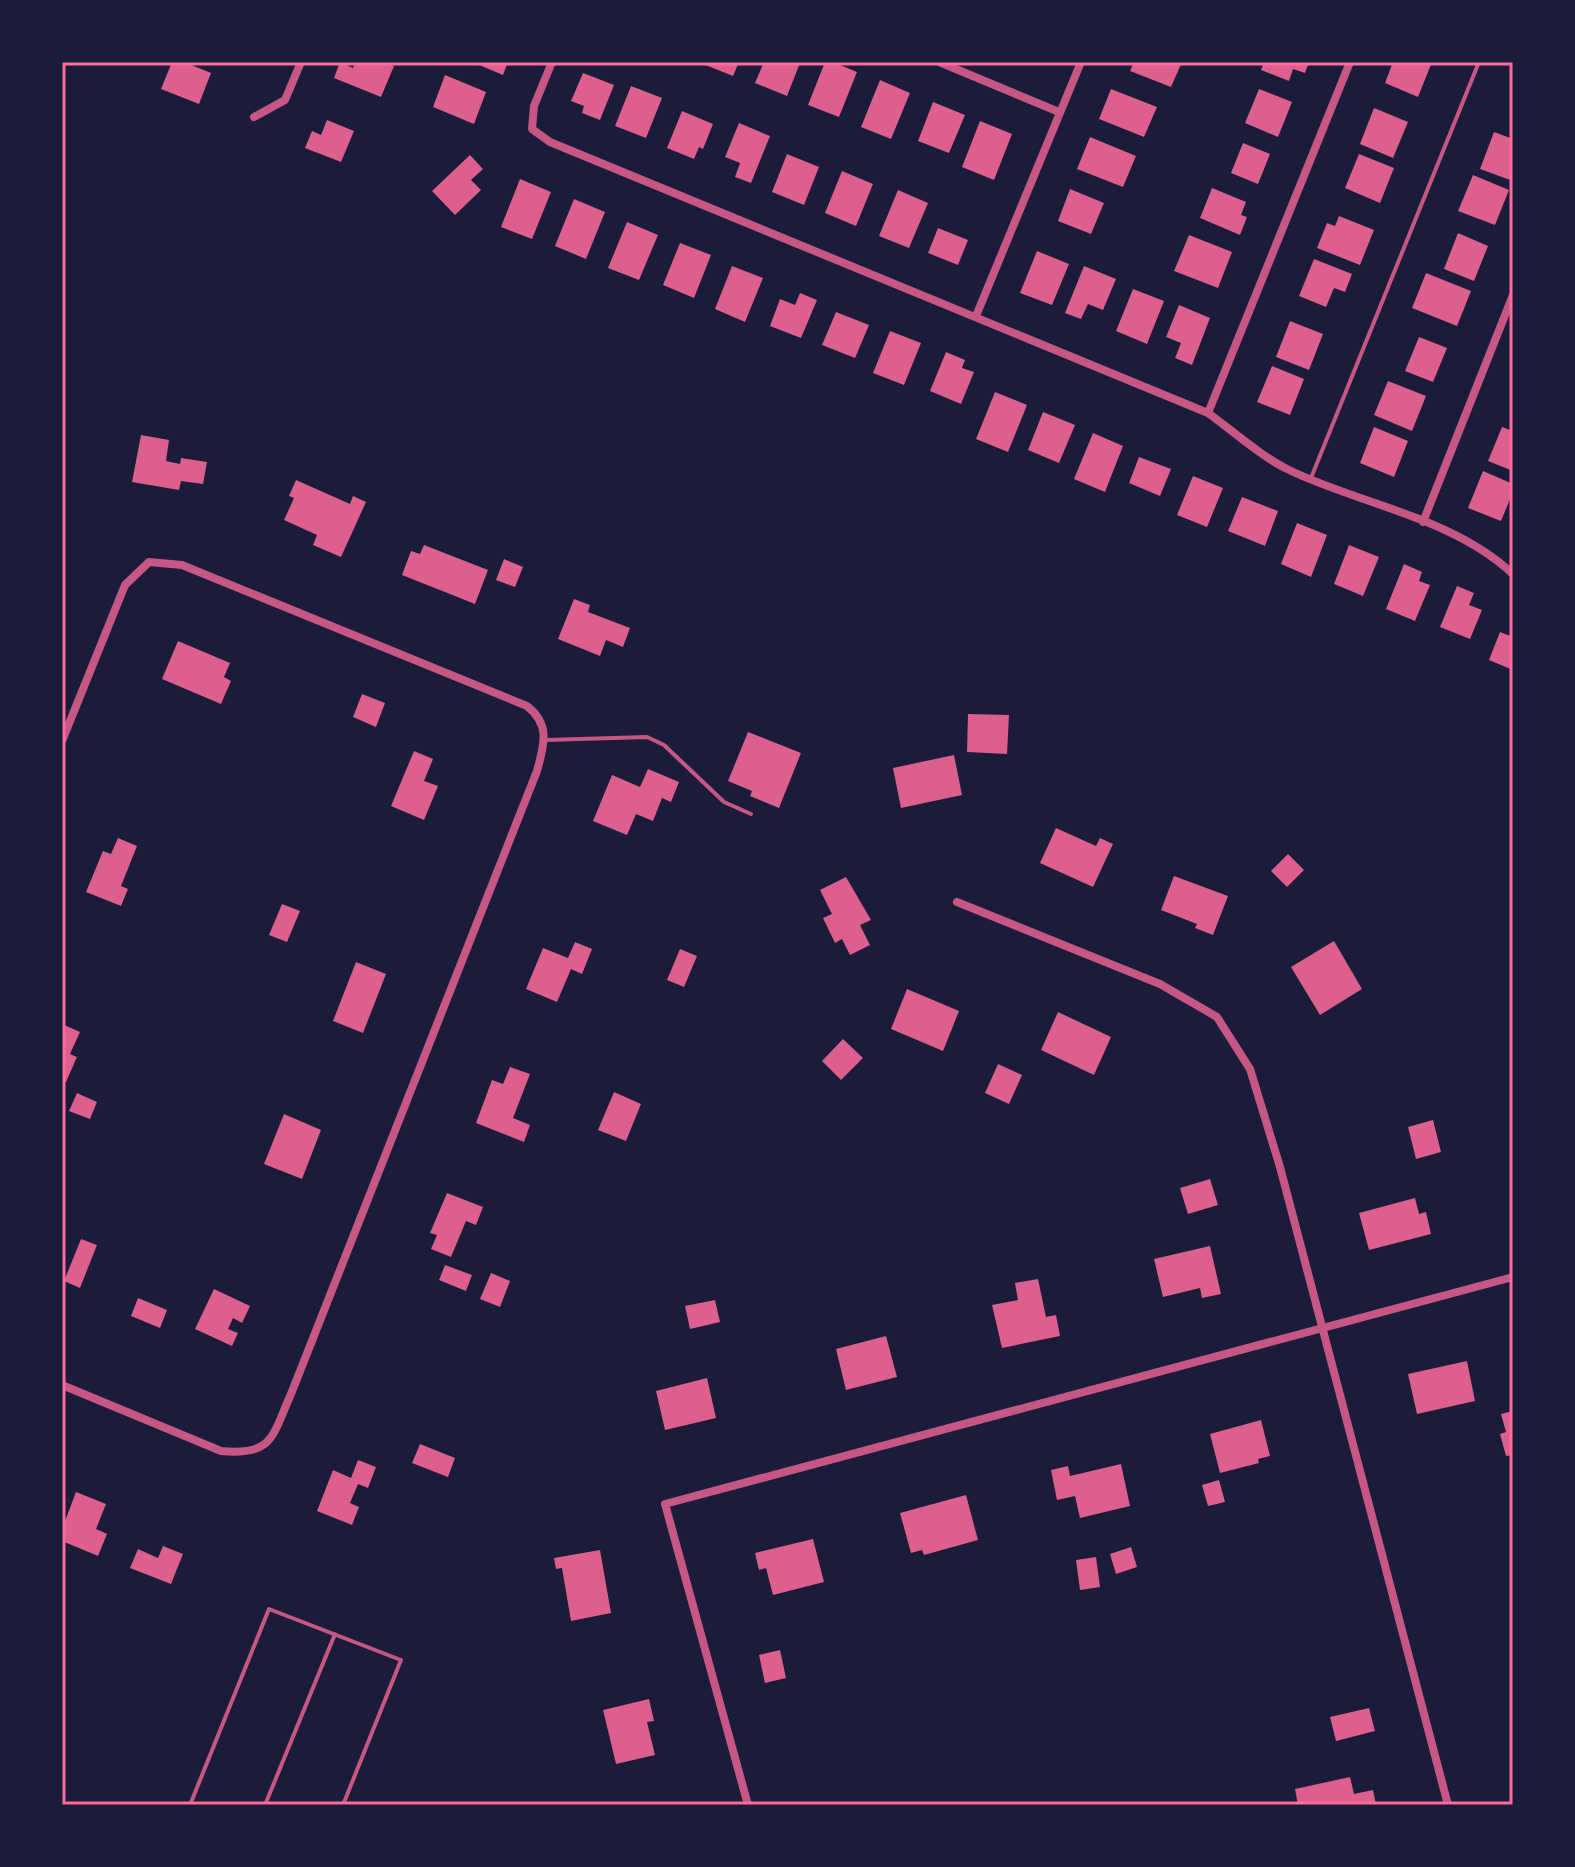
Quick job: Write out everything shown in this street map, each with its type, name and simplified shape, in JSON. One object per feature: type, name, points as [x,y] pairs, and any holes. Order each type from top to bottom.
[{"type":"street","points":[[254,117],[285,100],[301,62]]},
{"type":"street","points":[[552,62],[534,106],[532,129],[550,142],[1208,413],[1287,469],[1464,539],[1513,574]]},
{"type":"street","points":[[939,62],[1059,112]]},
{"type":"street","points":[[976,316],[1081,62]]},
{"type":"street","points":[[1208,413],[1350,62]]},
{"type":"street","points":[[1423,522],[1513,295]]},
{"type":"street","points":[[62,741],[125,585],[149,562],[161,561],[182,565],[527,706],[537,714],[544,728],[537,771],[519,820],[270,1441],[258,1450],[241,1453],[221,1451],[62,1385]]},
{"type":"street","points":[[957,902],[1160,984],[1217,1017],[1250,1069],[1280,1167],[1448,1805]]},
{"type":"street","points":[[748,1805],[665,1504],[1513,1277]]},
{"type":"lane","points":[[1311,478],[1479,62]]},
{"type":"lane","points":[[543,740],[647,737],[664,745],[724,802],[751,814]]},
{"type":"lane","points":[[190,1805],[269,1609],[401,1660],[343,1805]]},
{"type":"lane","points":[[265,1805],[335,1634]]},
{"type":"building","points":[[172,62],[184,62],[211,73],[199,104],[161,89]]},
{"type":"building","points":[[340,62],[353,68],[355,62],[384,62],[394,66],[381,97],[334,78]]},
{"type":"building","points":[[472,62],[508,62],[503,75]]},
{"type":"building","points":[[698,62],[739,62],[733,76]]},
{"type":"building","points":[[764,62],[800,63],[787,96],[755,83]]},
{"type":"building","points":[[825,62],[857,72],[839,117],[808,105]]},
{"type":"building","points":[[1134,62],[1182,62],[1171,87],[1130,71]]},
{"type":"building","points":[[1264,62],[1309,62],[1305,73],[1293,69],[1289,81],[1261,70]]},
{"type":"building","points":[[1393,62],[1432,62],[1418,97],[1385,83]]},
{"type":"building","points":[[583,73],[614,85],[600,120],[582,113],[584,106],[571,101]]},
{"type":"building","points":[[445,75],[486,92],[474,124],[433,107]]},
{"type":"building","points":[[880,80],[910,93],[891,139],[861,127]]},
{"type":"building","points":[[631,86],[662,98],[646,138],[615,126]]},
{"type":"building","points":[[1111,89],[1157,107],[1144,137],[1099,119]]},
{"type":"building","points":[[1259,89],[1292,102],[1278,137],[1245,123]]},
{"type":"building","points":[[933,102],[965,115],[949,153],[918,141]]},
{"type":"building","points":[[1374,108],[1408,122],[1393,158],[1360,144]]},
{"type":"building","points":[[682,111],[713,124],[703,149],[699,147],[694,159],[667,148]]},
{"type":"building","points":[[327,120],[354,131],[341,162],[305,148],[312,131],[321,135]]},
{"type":"building","points":[[980,121],[1012,134],[994,180],[962,167]]},
{"type":"building","points":[[739,123],[770,136],[751,183],[735,177],[740,163],[725,157]]},
{"type":"building","points":[[1494,132],[1513,139],[1513,181],[1480,169]]},
{"type":"building","points":[[1090,137],[1136,156],[1123,187],[1077,169]]},
{"type":"building","points":[[1243,143],[1270,154],[1258,184],[1231,173]]},
{"type":"building","points":[[787,154],[819,167],[804,205],[772,192]]},
{"type":"building","points":[[1359,154],[1394,168],[1380,203],[1345,188]]},
{"type":"building","points":[[470,155],[483,169],[471,180],[481,190],[455,215],[432,191]]},
{"type":"building","points":[[842,171],[873,184],[856,226],[825,213]]},
{"type":"building","points":[[1473,175],[1509,190],[1495,225],[1458,211]]},
{"type":"building","points":[[520,179],[551,192],[532,239],[501,227]]},
{"type":"building","points":[[1212,188],[1246,202],[1241,215],[1247,217],[1240,235],[1200,218]]},
{"type":"building","points":[[1070,189],[1104,203],[1091,234],[1058,221]]},
{"type":"building","points":[[898,190],[928,203],[909,248],[879,236]]},
{"type":"building","points":[[574,199],[605,212],[586,259],[555,246]]},
{"type":"building","points":[[1339,216],[1374,230],[1360,265],[1317,248],[1327,223],[1335,226]]},
{"type":"building","points":[[627,222],[658,235],[639,280],[608,268]]},
{"type":"building","points":[[938,228],[968,240],[958,265],[928,253]]},
{"type":"building","points":[[1458,233],[1488,246],[1474,281],[1444,269]]},
{"type":"building","points":[[1189,235],[1232,252],[1218,288],[1174,271]]},
{"type":"building","points":[[680,243],[711,255],[694,298],[663,285]]},
{"type":"building","points":[[1037,251],[1069,264],[1052,305],[1020,293]]},
{"type":"building","points":[[1314,259],[1352,274],[1345,292],[1334,288],[1326,307],[1299,296]]},
{"type":"building","points":[[732,266],[763,278],[745,322],[715,309]]},
{"type":"building","points":[[1084,266],[1116,279],[1103,310],[1088,304],[1081,319],[1065,313]]},
{"type":"building","points":[[1426,273],[1471,291],[1457,326],[1412,308]]},
{"type":"building","points":[[1133,289],[1164,301],[1147,344],[1116,331]]},
{"type":"building","points":[[800,293],[817,300],[801,338],[770,326],[780,299],[795,305]]},
{"type":"building","points":[[1179,305],[1210,318],[1192,365],[1175,358],[1181,343],[1166,337]]},
{"type":"building","points":[[836,312],[869,325],[855,358],[822,345]]},
{"type":"building","points":[[1290,321],[1323,334],[1309,370],[1276,357]]},
{"type":"building","points":[[890,331],[921,343],[904,385],[873,373]]},
{"type":"building","points":[[1419,337],[1447,348],[1433,382],[1405,371]]},
{"type":"building","points":[[946,352],[965,360],[962,368],[974,372],[961,404],[930,391]]},
{"type":"building","points":[[1272,366],[1304,379],[1290,415],[1257,402]]},
{"type":"building","points":[[1388,381],[1426,396],[1412,431],[1374,415]]},
{"type":"building","points":[[995,392],[1027,405],[1008,452],[976,439]]},
{"type":"building","points":[[1043,412],[1075,425],[1059,463],[1028,450]]},
{"type":"building","points":[[1374,427],[1408,441],[1394,477],[1360,463]]},
{"type":"building","points":[[1502,427],[1513,431],[1513,471],[1488,461]]},
{"type":"building","points":[[1093,433],[1123,446],[1105,492],[1074,479]]},
{"type":"building","points":[[141,435],[169,440],[166,461],[180,464],[181,458],[207,462],[203,484],[181,481],[179,490],[132,482]]},
{"type":"building","points":[[1139,457],[1171,469],[1160,496],[1129,483]]},
{"type":"building","points":[[1483,471],[1513,484],[1513,492],[1501,521],[1468,508]]},
{"type":"building","points":[[1193,476],[1223,488],[1207,527],[1177,515]]},
{"type":"building","points":[[296,480],[350,504],[353,496],[366,502],[341,557],[313,545],[317,535],[284,520],[294,498],[289,496]]},
{"type":"building","points":[[1242,497],[1278,511],[1265,546],[1228,531]]},
{"type":"building","points":[[1297,523],[1327,535],[1311,577],[1281,564]]},
{"type":"building","points":[[424,545],[488,570],[475,604],[402,575],[411,551],[420,554]]},
{"type":"building","points":[[1349,545],[1379,557],[1363,596],[1334,584]]},
{"type":"building","points":[[504,559],[523,567],[515,587],[496,580]]},
{"type":"building","points":[[1404,564],[1422,572],[1419,581],[1430,585],[1415,621],[1386,609]]},
{"type":"building","points":[[1457,586],[1474,593],[1469,605],[1482,610],[1470,639],[1440,627]]},
{"type":"building","points":[[574,599],[590,605],[588,612],[630,628],[623,647],[606,640],[600,656],[558,639]]},
{"type":"building","points":[[1500,632],[1513,637],[1513,670],[1489,660]]},
{"type":"building","points":[[178,641],[230,663],[224,677],[231,681],[221,704],[162,679]]},
{"type":"building","points":[[362,694],[385,703],[376,727],[353,717]]},
{"type":"building","points":[[968,714],[1009,715],[1007,754],[967,752]]},
{"type":"building","points":[[748,732],[801,753],[779,808],[750,796],[752,791],[728,781]]},
{"type":"building","points":[[414,751],[433,759],[424,781],[438,786],[424,820],[391,806]]},
{"type":"building","points":[[954,755],[962,795],[901,808],[893,768]]},
{"type":"building","points":[[648,769],[679,782],[671,802],[662,798],[653,821],[636,814],[627,835],[593,821],[612,775],[640,787]]},
{"type":"building","points":[[1056,828],[1096,846],[1100,838],[1113,844],[1093,887],[1040,863]]},
{"type":"building","points":[[118,838],[137,846],[121,886],[128,889],[121,906],[86,892],[103,851],[111,854]]},
{"type":"building","points":[[1288,854],[1304,870],[1287,887],[1271,871]]},
{"type":"building","points":[[1174,876],[1228,896],[1213,935],[1195,928],[1197,924],[1161,910]]},
{"type":"building","points":[[846,877],[871,920],[860,925],[870,945],[850,955],[842,939],[835,943],[823,918],[832,914],[820,890]]},
{"type":"building","points":[[282,904],[300,911],[287,942],[269,935]]},
{"type":"building","points":[[1334,941],[1362,989],[1320,1015],[1291,967]]},
{"type":"building","points":[[575,942],[592,949],[582,974],[571,969],[557,1002],[526,989],[543,948],[568,958]]},
{"type":"building","points":[[680,949],[697,956],[684,987],[667,980]]},
{"type":"building","points":[[356,962],[386,974],[363,1033],[333,1021]]},
{"type":"building","points":[[907,989],[959,1011],[943,1051],[891,1029]]},
{"type":"building","points":[[1058,1012],[1111,1037],[1094,1075],[1041,1050]]},
{"type":"building","points":[[62,1024],[80,1032],[70,1054],[77,1057],[66,1082],[62,1081]]},
{"type":"building","points":[[843,1039],[863,1058],[841,1080],[822,1061]]},
{"type":"building","points":[[998,1064],[1022,1075],[1009,1104],[985,1093]]},
{"type":"building","points":[[510,1067],[530,1074],[513,1118],[530,1125],[524,1142],[476,1123],[492,1080],[503,1084]]},
{"type":"building","points":[[614,1092],[641,1104],[626,1141],[598,1130]]},
{"type":"building","points":[[77,1093],[97,1102],[90,1119],[69,1111]]},
{"type":"building","points":[[284,1114],[321,1130],[302,1179],[264,1164]]},
{"type":"building","points":[[1433,1120],[1441,1152],[1416,1159],[1408,1127]]},
{"type":"building","points":[[1210,1179],[1218,1205],[1188,1214],[1180,1188]]},
{"type":"building","points":[[447,1193],[483,1207],[476,1225],[466,1221],[451,1257],[431,1249],[437,1235],[430,1233]]},
{"type":"building","points":[[1415,1198],[1419,1214],[1426,1212],[1431,1234],[1369,1250],[1359,1213]]},
{"type":"building","points":[[81,1239],[97,1245],[80,1288],[64,1281]]},
{"type":"building","points":[[1210,1246],[1221,1294],[1202,1298],[1200,1288],[1163,1297],[1154,1259]]},
{"type":"building","points":[[445,1265],[472,1275],[466,1291],[439,1280]]},
{"type":"building","points":[[491,1273],[510,1281],[500,1307],[480,1299]]},
{"type":"building","points":[[1038,1279],[1046,1317],[1056,1315],[1060,1336],[1002,1348],[992,1305],[1018,1300],[1015,1283]]},
{"type":"building","points":[[214,1289],[250,1306],[242,1323],[233,1318],[228,1329],[238,1333],[232,1346],[195,1329]]},
{"type":"building","points":[[138,1298],[167,1310],[160,1328],[131,1316]]},
{"type":"building","points":[[715,1300],[720,1322],[690,1329],[685,1306]]},
{"type":"building","points":[[886,1336],[897,1377],[846,1390],[836,1349]]},
{"type":"building","points":[[1467,1361],[1475,1401],[1417,1414],[1408,1374]]},
{"type":"building","points":[[707,1378],[716,1418],[665,1430],[656,1391]]},
{"type":"building","points":[[1513,1411],[1513,1455],[1506,1456],[1500,1434],[1506,1432],[1501,1414]]},
{"type":"building","points":[[1261,1420],[1270,1456],[1258,1459],[1259,1463],[1220,1473],[1210,1434]]},
{"type":"building","points":[[420,1444],[455,1458],[448,1477],[412,1463]]},
{"type":"building","points":[[358,1460],[376,1467],[368,1488],[358,1484],[350,1503],[359,1507],[352,1525],[317,1511],[333,1470],[351,1478]]},
{"type":"building","points":[[1121,1464],[1130,1506],[1080,1518],[1075,1496],[1057,1500],[1051,1470],[1068,1466],[1070,1476]]},
{"type":"building","points":[[1219,1480],[1225,1502],[1208,1506],[1202,1485]]},
{"type":"building","points":[[76,1492],[106,1504],[96,1529],[107,1534],[98,1556],[62,1541],[62,1529]]},
{"type":"building","points":[[966,1495],[978,1540],[924,1555],[922,1550],[911,1553],[900,1513]]},
{"type":"building","points":[[813,1539],[824,1582],[773,1595],[766,1568],[759,1570],[755,1553]]},
{"type":"building","points":[[163,1546],[183,1554],[171,1584],[130,1568],[138,1549],[158,1558]]},
{"type":"building","points":[[1131,1547],[1137,1567],[1116,1574],[1110,1554]]},
{"type":"building","points":[[600,1550],[611,1613],[571,1621],[562,1568],[556,1569],[554,1558]]},
{"type":"building","points":[[1096,1557],[1100,1587],[1080,1590],[1076,1560]]},
{"type":"building","points":[[780,1650],[786,1678],[765,1683],[759,1655]]},
{"type":"building","points":[[649,1699],[654,1721],[647,1722],[655,1755],[616,1764],[603,1710]]},
{"type":"building","points":[[1369,1708],[1375,1731],[1336,1741],[1330,1717]]},
{"type":"building","points":[[1350,1777],[1354,1794],[1373,1790],[1376,1805],[1298,1805],[1295,1789]]}]
